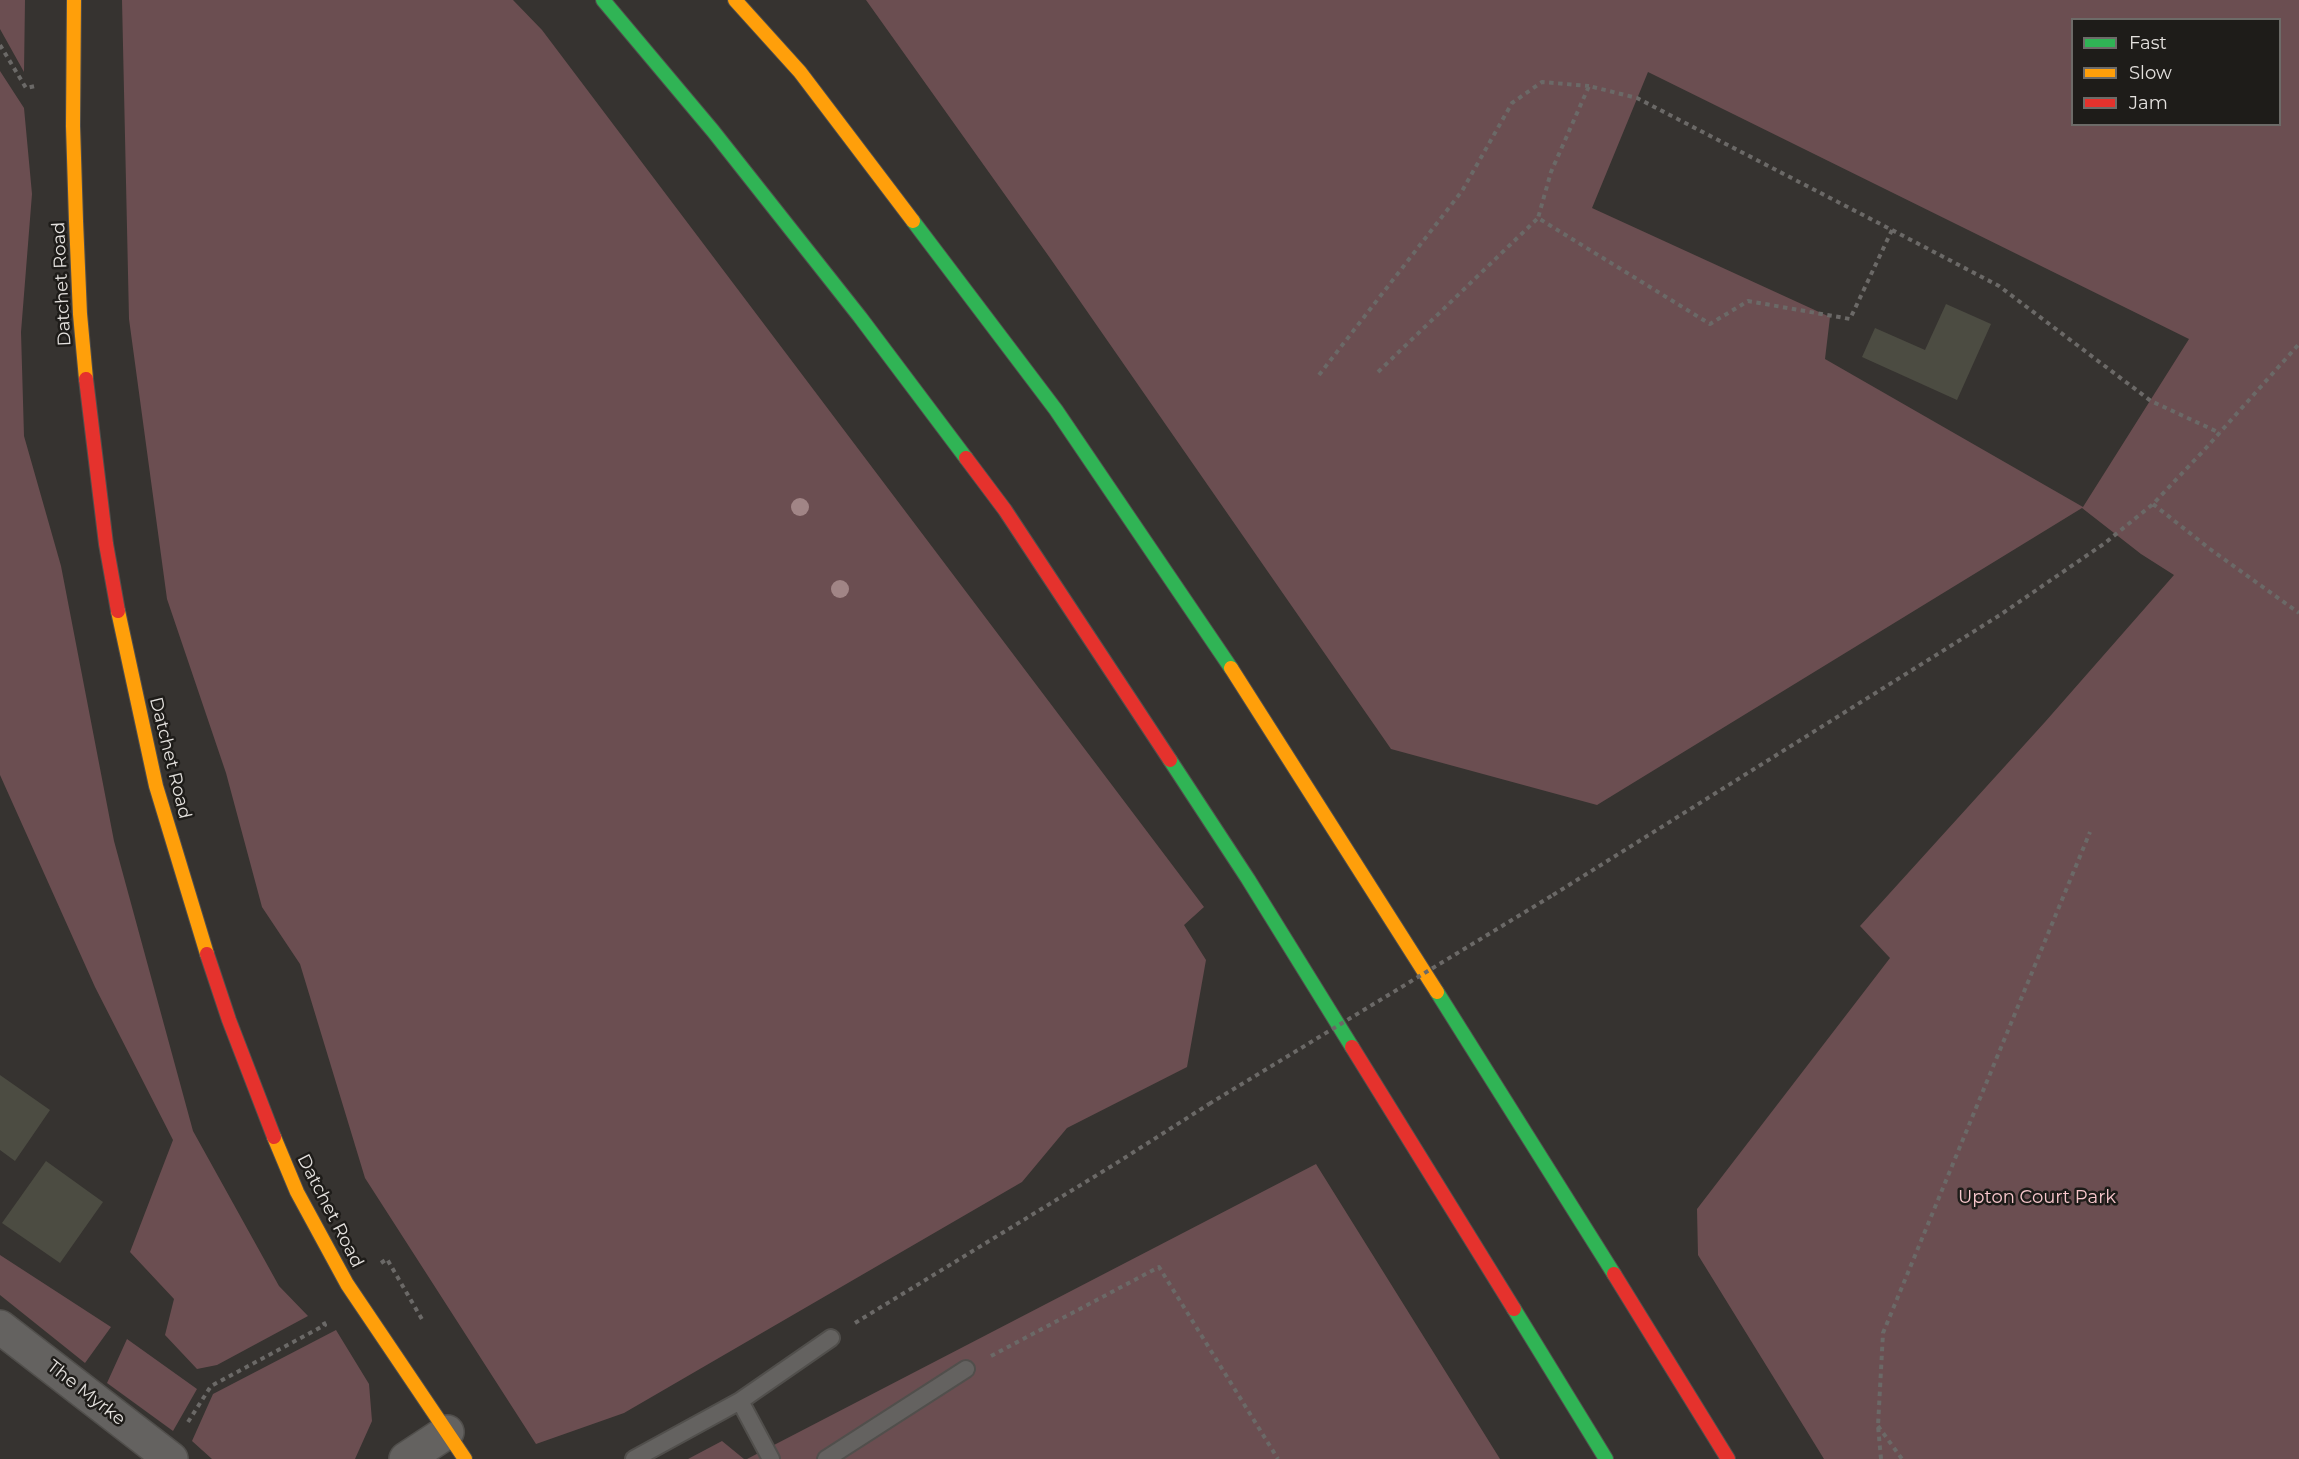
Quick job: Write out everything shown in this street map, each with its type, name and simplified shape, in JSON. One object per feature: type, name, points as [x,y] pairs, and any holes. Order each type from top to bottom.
[{"type":"main road","name":"Datchet Road","points":[[74,0],[73,126],[77,244],[91,431],[106,544],[126,653],[156,786],[194,917],[229,1020],[297,1192],[347,1284],[465,1459]]},
{"type":"main road","points":[[603,0],[735,159],[860,317],[1005,510],[1248,879],[1606,1459]]},
{"type":"main road","points":[[735,0],[800,72],[1063,420],[1246,691],[1490,1074],[1728,1459]]},
{"type":"street","name":"The Myrke","points":[[0,1327],[169,1457]]},
{"type":"street","points":[[406,1459],[447,1432]]},
{"type":"lane","points":[[634,1459],[740,1401],[831,1338]]},
{"type":"lane","points":[[826,1459],[966,1369]]},
{"type":"lane","points":[[740,1401],[771,1459]]},
{"type":"path","points":[[0,45],[26,88]]},
{"type":"path","points":[[1319,375],[1462,191],[1512,103],[1542,82],[1589,86],[1636,98],[1892,230],[1999,286],[2151,400],[2220,433]]},
{"type":"path","points":[[1378,372],[1538,218],[1551,172],[1589,86]]},
{"type":"path","points":[[1538,218],[1710,324],[1748,301],[1850,319],[1892,230]]},
{"type":"path","points":[[831,1338],[1553,895],[2000,615],[2105,543],[2153,504],[2299,344]]},
{"type":"path","points":[[2153,504],[2210,549],[2299,613]]},
{"type":"path","points":[[1881,1459],[1878,1426],[1882,1333],[2090,832]]},
{"type":"path","points":[[966,1369],[1159,1267],[1278,1459]]},
{"type":"path","points":[[169,1457],[211,1386],[325,1325],[321,1316]]},
{"type":"path","points":[[1878,1426],[1902,1459]]},
{"type":"green space","points":[[0,0],[25,0],[24,72],[0,29]]},
{"type":"green space","points":[[122,0],[513,0],[542,30],[1204,907],[1184,925],[1206,960],[1187,1067],[1067,1128],[1022,1182],[624,1413],[536,1444],[365,1178],[300,964],[262,907],[226,773],[167,599],[129,319]]},
{"type":"green space","name":"Upton Court Park","points":[[866,0],[2299,0],[2299,1459],[1824,1459],[1698,1255],[1697,1209],[1890,958],[1860,926],[2045,722],[2174,575],[2141,554],[2082,508],[1597,805],[1391,749],[1050,258]],"holes":[[[1648,72],[2189,339],[2083,507],[1825,359],[1830,317],[1592,208]]]},
{"type":"green space","points":[[0,71],[24,108],[32,194],[21,332],[24,436],[61,566],[114,841],[193,1131],[279,1286],[308,1316],[217,1365],[197,1369],[165,1335],[174,1299],[130,1252],[173,1140],[95,987],[0,775]]},
{"type":"green space","points":[[1316,1164],[1500,1459],[747,1459]]},
{"type":"green space","points":[[0,1255],[111,1327],[85,1363],[0,1295]]},
{"type":"green space","points":[[336,1330],[369,1384],[372,1421],[355,1459],[212,1459],[192,1441],[213,1394]]},
{"type":"green space","points":[[127,1339],[197,1389],[173,1431],[107,1383]]},
{"type":"green space","points":[[722,1441],[744,1459],[688,1459]]},
{"type":"building","points":[[1946,304],[1991,324],[1957,400],[1862,357],[1875,328],[1925,350]]},
{"type":"building","points":[[0,1075],[50,1110],[15,1161],[0,1150]]},
{"type":"building","points":[[46,1161],[103,1202],[60,1263],[2,1223]]},
{"type":"traffic: fast","points":[[603,0],[713,131],[860,317],[966,458]]},
{"type":"traffic: fast","points":[[913,221],[1056,410],[1231,668]]},
{"type":"traffic: fast","points":[[1170,760],[1248,879],[1352,1047]]},
{"type":"traffic: fast","points":[[1437,992],[1614,1274]]},
{"type":"traffic: fast","points":[[1514,1309],[1606,1459]]},
{"type":"traffic: slow","points":[[74,0],[73,126],[76,221],[80,314],[86,379]]},
{"type":"traffic: slow","points":[[735,0],[800,72],[913,221]]},
{"type":"traffic: slow","points":[[118,611],[156,786],[207,954]]},
{"type":"traffic: slow","points":[[1231,668],[1437,992]]},
{"type":"traffic: slow","points":[[274,1137],[297,1192],[347,1284],[465,1459]]},
{"type":"traffic: jam","points":[[86,379],[106,544],[118,611]]},
{"type":"traffic: jam","points":[[966,458],[1005,510],[1170,760]]},
{"type":"traffic: jam","points":[[207,954],[229,1020],[274,1137]]},
{"type":"traffic: jam","points":[[1352,1047],[1514,1309]]},
{"type":"traffic: jam","points":[[1614,1274],[1728,1459]]}]
